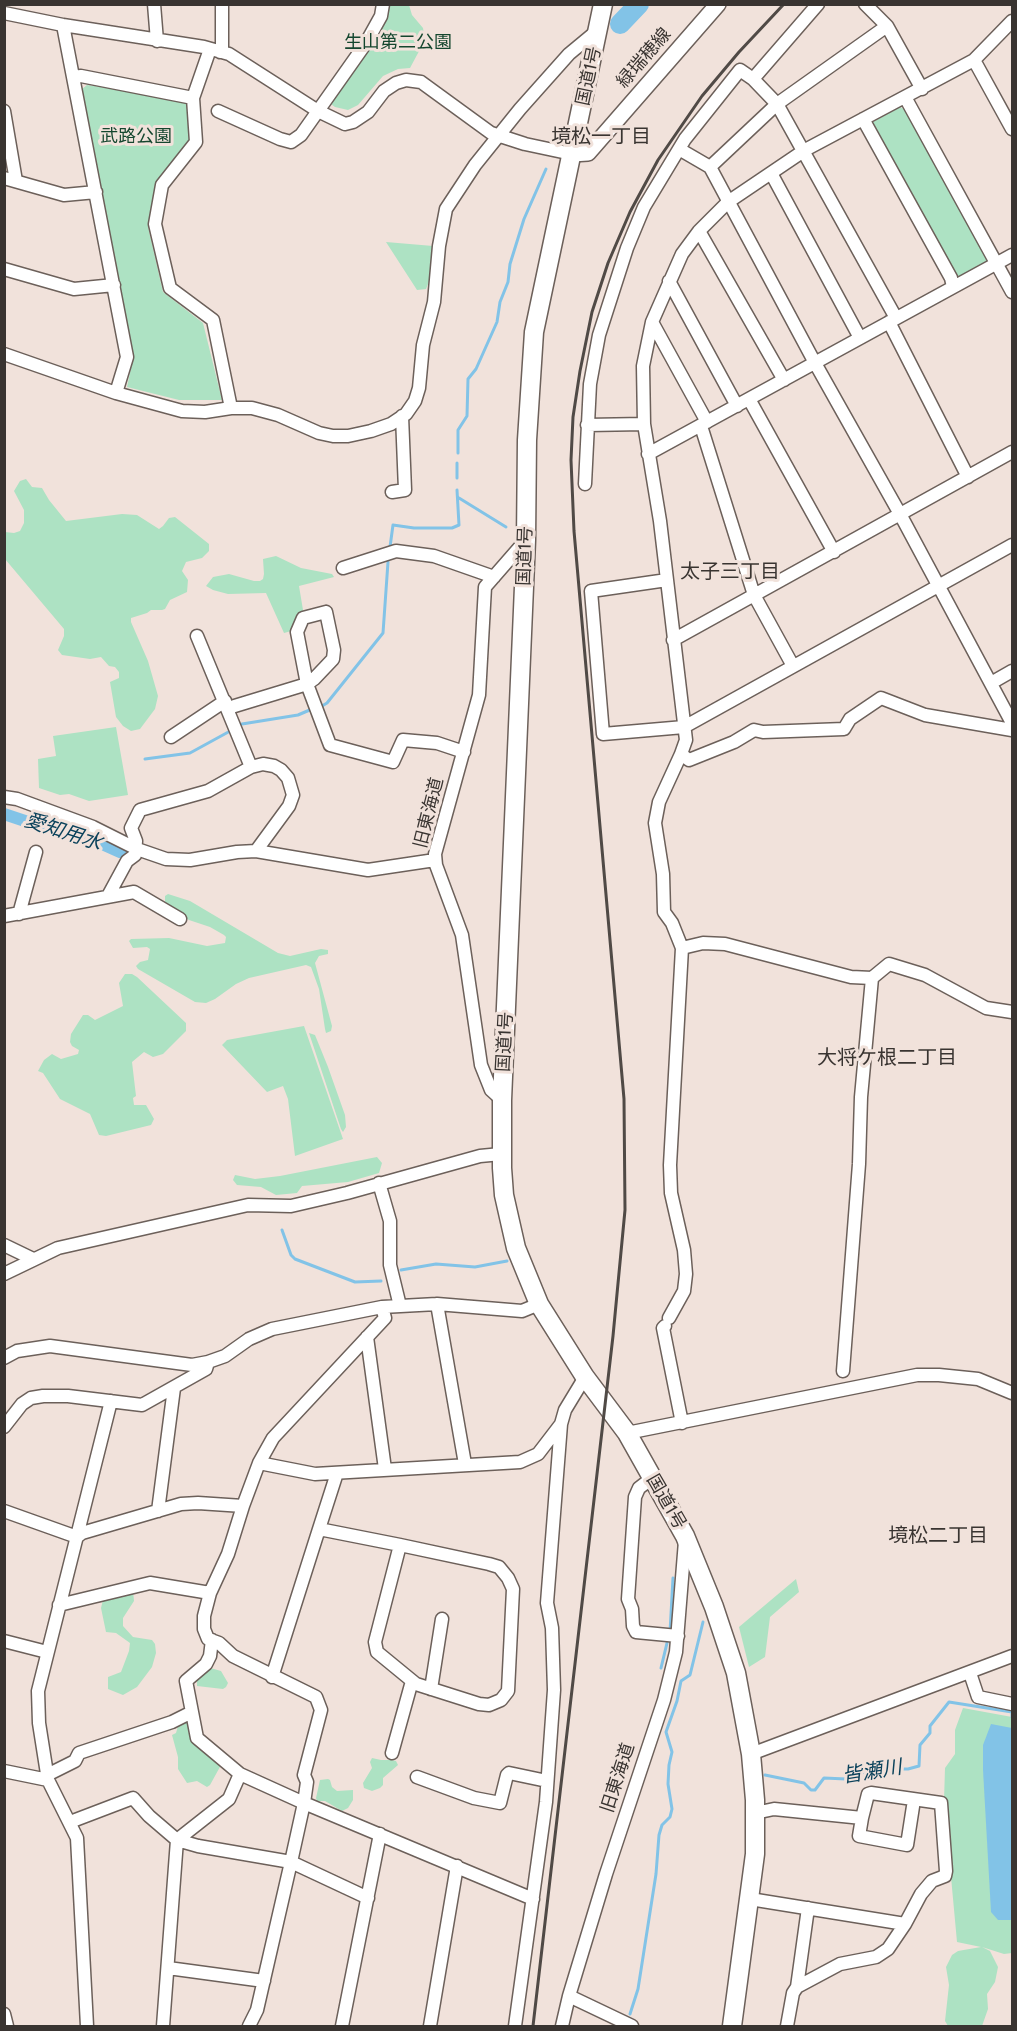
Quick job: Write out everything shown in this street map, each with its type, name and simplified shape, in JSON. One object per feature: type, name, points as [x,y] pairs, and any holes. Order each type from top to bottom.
[{"type":"highway","name":"国道1号","points":[[603,4],[534,332],[527,440],[526,540],[501,1154],[504,1196],[516,1248],[539,1304],[585,1377],[627,1433],[685,1536],[714,1607],[736,1673],[751,1754],[755,1813],[750,1899],[732,2026]]},
{"type":"main road","name":"緑瑞穂線","points":[[572,154],[588,153],[718,4]]},
{"type":"street","points":[[154,4],[157,41]]},
{"type":"street","points":[[222,4],[222,47],[215,51],[193,98],[196,142],[162,184],[154,224],[170,288],[213,320],[231,408]]},
{"type":"street","points":[[218,111],[291,142],[301,135],[366,44],[381,16],[383,4]]},
{"type":"street","points":[[753,79],[819,4]]},
{"type":"street","points":[[865,4],[887,26],[922,89]]},
{"type":"street","points":[[4,13],[229,54],[318,111],[345,123],[353,122],[368,112],[384,91],[396,83],[406,80],[421,82],[491,133],[547,150],[572,154]]},
{"type":"street","points":[[682,1423],[663,1328],[684,1291],[686,1274],[684,1250],[672,1193],[670,1165],[682,948],[672,923],[664,912],[663,874],[655,823],[659,802],[686,740],[660,521],[644,424],[643,366],[652,322],[682,254],[699,231],[728,202],[804,150],[974,60],[1012,21]]},
{"type":"street","points":[[63,25],[127,357],[116,393]]},
{"type":"street","points":[[710,167],[777,104],[887,26]]},
{"type":"street","points":[[4,354],[116,393],[182,411],[205,412],[252,408],[279,415],[319,433],[333,436],[348,436],[391,424],[402,416],[414,401],[420,388],[423,345],[434,302],[439,246],[446,209],[498,135],[569,54],[598,30]]},
{"type":"street","points":[[974,60],[1008,110],[1012,129]]},
{"type":"street","points":[[585,484],[590,384],[599,335],[613,287],[644,207],[679,149],[719,94],[740,70],[753,79],[777,104],[804,150],[892,320],[968,477]]},
{"type":"street","points":[[73,77],[81,76],[193,98]]},
{"type":"street","points":[[905,97],[1012,292]]},
{"type":"street","points":[[4,111],[10,179],[64,195],[96,192]]},
{"type":"street","points":[[863,120],[951,278],[953,287]]},
{"type":"street","points":[[679,149],[710,167],[814,363],[900,514],[1012,723]]},
{"type":"street","points":[[771,173],[860,338]]},
{"type":"street","points":[[699,231],[784,380]]},
{"type":"street","points":[[648,454],[1012,255]]},
{"type":"street","points":[[4,269],[74,289],[114,285]]},
{"type":"street","points":[[669,280],[737,406]]},
{"type":"street","points":[[652,322],[704,424],[754,596],[793,666]]},
{"type":"street","points":[[749,399],[834,552]]},
{"type":"street","points":[[392,492],[405,490],[402,416]]},
{"type":"street","points":[[587,425],[644,424]]},
{"type":"street","points":[[673,640],[1012,452]]},
{"type":"street","name":"旧東海道","points":[[502,1100],[491,1090],[481,1065],[462,935],[435,860],[435,854],[479,695],[485,587],[526,540]]},
{"type":"street","points":[[667,580],[591,591],[603,734],[684,727],[1012,545]]},
{"type":"street","points":[[343,568],[396,550],[434,556],[494,577]]},
{"type":"street","points":[[171,737],[226,704],[307,684],[315,679],[333,660],[334,650],[326,612],[303,618],[297,632],[307,684],[330,745],[393,762],[403,740],[437,743],[464,752]]},
{"type":"street","points":[[197,636],[251,767]]},
{"type":"street","points":[[992,683],[1012,671]]},
{"type":"street","points":[[681,754],[688,760],[734,742],[754,730],[763,732],[844,729],[850,719],[881,698],[925,715],[1012,730]]},
{"type":"street","points":[[108,896],[127,861],[135,855],[136,841],[131,828],[140,810],[208,791],[251,767],[263,764],[281,770],[292,786],[293,795],[289,806],[256,851]]},
{"type":"street","points":[[4,797],[17,799],[93,827],[137,849],[166,859],[190,860],[256,851],[368,870],[435,860]]},
{"type":"street","points":[[19,914],[36,852]]},
{"type":"street","points":[[4,916],[134,892],[180,919]]},
{"type":"street","points":[[682,948],[704,943],[726,944],[851,977],[872,978],[889,964],[925,975],[986,1008],[1012,1012]]},
{"type":"street","points":[[843,1379],[859,1164],[861,1096],[872,978]]},
{"type":"street","points":[[4,1274],[58,1248],[248,1205],[291,1206],[480,1156],[501,1154]]},
{"type":"street","points":[[379,1183],[390,1221],[390,1265],[400,1306]]},
{"type":"street","points":[[4,1245],[33,1259]]},
{"type":"street","points":[[437,1304],[465,1464]]},
{"type":"street","points":[[4,1358],[17,1351],[50,1346],[192,1365],[225,1356],[249,1340],[272,1329],[382,1307],[437,1304],[522,1311],[539,1304]]},
{"type":"street","points":[[249,2026],[257,2010],[264,1981],[304,1803],[307,1782],[304,1775],[321,1710],[316,1697],[272,1677],[233,1656],[219,1643],[208,1639],[204,1629],[204,1616],[210,1593],[228,1554],[259,1463],[273,1438],[385,1318],[382,1307]]},
{"type":"street","points":[[367,1337],[385,1469]]},
{"type":"street","points":[[4,1428],[22,1404],[31,1398],[43,1396],[68,1396],[142,1405],[206,1370],[208,1362]]},
{"type":"street","points":[[627,1433],[682,1423],[843,1379],[939,1375],[978,1379],[1011,1389]]},
{"type":"street","points":[[515,2026],[547,1781],[554,1690],[552,1628],[547,1603],[561,1424],[565,1410],[585,1377]]},
{"type":"street","points":[[158,1511],[174,1388]]},
{"type":"street","points":[[87,2026],[77,1838],[48,1777],[39,1723],[38,1691],[111,1401]]},
{"type":"street","points":[[259,1463],[315,1474],[520,1462],[538,1454],[561,1424]]},
{"type":"street","points":[[272,1677],[337,1473]]},
{"type":"street","points":[[652,1478],[639,1488],[635,1497],[628,1599],[634,1614],[633,1626],[636,1632],[678,1636]]},
{"type":"street","points":[[77,1537],[82,1533],[182,1504],[243,1506]]},
{"type":"street","points":[[4,1511],[77,1537]]},
{"type":"street","points":[[319,1529],[400,1545],[499,1567],[513,1589],[508,1691],[501,1700],[479,1704],[431,1689],[412,1681],[377,1652],[375,1642],[400,1545]]},
{"type":"street","name":"旧東海道","points":[[562,2026],[606,1874],[664,1700],[676,1652],[685,1536]]},
{"type":"street","points":[[59,1605],[150,1583],[210,1593]]},
{"type":"street","points":[[431,1689],[442,1619]]},
{"type":"street","points":[[212,1640],[210,1656],[206,1664],[186,1680],[197,1737],[240,1774],[533,1899]]},
{"type":"street","points":[[4,1641],[47,1652]]},
{"type":"street","points":[[751,1754],[1012,1656]]},
{"type":"street","points":[[970,1673],[978,1697],[1012,1704]]},
{"type":"street","points":[[392,1753],[412,1681]]},
{"type":"street","points":[[4,1771],[48,1777],[75,1761],[79,1753],[172,1722],[192,1712]]},
{"type":"street","points":[[417,1777],[474,1798],[500,1803],[509,1773],[547,1781]]},
{"type":"street","points":[[164,2026],[177,1840],[229,1799],[240,1774]]},
{"type":"street","points":[[788,2026],[793,1992],[797,1987],[840,1964],[876,1957],[888,1949],[921,1894],[932,1881],[945,1876],[941,1803],[868,1794],[859,1836],[907,1845],[914,1800]]},
{"type":"street","points":[[70,1822],[133,1798],[149,1816],[177,1840],[198,1846],[291,1862],[368,1898]]},
{"type":"street","points":[[755,1813],[774,1809],[862,1818]]},
{"type":"street","points":[[342,2026],[380,1834]]},
{"type":"street","points":[[430,2026],[457,1866]]},
{"type":"street","points":[[750,1899],[905,1924]]},
{"type":"street","points":[[797,1987],[808,1908]]},
{"type":"street","points":[[168,1968],[264,1981]]},
{"type":"street","points":[[569,1996],[632,2026]]},
{"type":"street","points":[[4,2014],[7,2026]]},
{"type":"green space","name":"生山第二公園","points":[[390,5],[409,5],[412,15],[423,28],[425,40],[410,68],[398,69],[383,76],[358,105],[348,110],[335,107],[331,104],[382,28]]},
{"type":"green space","name":"武路公園","points":[[87,85],[184,99],[188,102],[191,139],[156,184],[148,227],[163,292],[203,323],[222,400],[179,400],[127,387],[133,358],[81,90]]},
{"type":"green space","points":[[900,107],[904,109],[987,259],[985,265],[960,279],[954,277],[871,127],[873,122]]},
{"type":"green space","points":[[386,242],[433,246],[430,279],[426,289],[417,290]]},
{"type":"green space","points":[[26,479],[32,487],[42,488],[66,521],[122,514],[137,515],[159,529],[169,518],[175,517],[209,544],[209,551],[202,558],[186,562],[182,571],[188,580],[187,592],[170,600],[165,609],[151,610],[131,618],[148,661],[158,696],[155,709],[140,729],[131,731],[123,726],[116,717],[110,682],[119,678],[119,672],[101,657],[90,659],[62,655],[58,650],[64,636],[64,629],[5,559],[5,532],[20,531],[24,523],[24,510],[14,491],[20,481]]},
{"type":"green space","points":[[276,556],[301,568],[332,574],[334,577],[299,586],[303,610],[295,630],[284,633],[266,593],[228,594],[206,586],[213,577],[229,574],[260,581],[264,574],[263,559]]},
{"type":"green space","points":[[116,727],[128,795],[89,801],[39,788],[38,759],[56,756],[53,736]]},
{"type":"green space","points":[[168,894],[190,901],[278,953],[290,956],[321,949],[328,950],[328,954],[319,956],[315,963],[332,1026],[331,1031],[326,1033],[319,989],[311,967],[306,965],[249,978],[206,1003],[195,1002],[138,969],[136,966],[140,962],[148,960],[150,949],[147,947],[133,948],[129,941],[131,939],[169,938],[207,946],[225,943],[224,935],[210,927],[189,920],[167,907],[165,896]]},
{"type":"green space","points":[[125,974],[137,977],[186,1023],[186,1031],[163,1054],[153,1057],[144,1052],[132,1062],[136,1096],[133,1098],[134,1105],[146,1105],[154,1119],[151,1125],[106,1136],[99,1135],[90,1114],[60,1099],[43,1073],[38,1071],[44,1060],[52,1054],[61,1059],[78,1054],[79,1050],[70,1042],[71,1034],[83,1015],[88,1015],[95,1020],[123,1006],[119,983]]},
{"type":"green space","points":[[304,1026],[343,1139],[295,1156],[288,1099],[283,1086],[267,1092],[222,1045],[227,1040]]},
{"type":"green space","points":[[309,1033],[315,1035],[345,1115],[346,1127],[343,1132],[341,1129]]},
{"type":"green space","points":[[377,1157],[382,1163],[379,1173],[348,1182],[302,1186],[297,1193],[276,1195],[261,1187],[237,1185],[233,1180],[235,1175],[255,1179],[280,1176]]},
{"type":"green space","points":[[796,1579],[799,1592],[770,1617],[765,1657],[749,1667],[739,1627]]},
{"type":"green space","points":[[133,1591],[134,1601],[123,1618],[123,1626],[133,1637],[152,1640],[156,1653],[152,1667],[137,1687],[123,1695],[108,1689],[108,1677],[121,1672],[130,1643],[116,1633],[106,1632],[101,1608],[103,1600]]},
{"type":"green space","points":[[207,1667],[221,1671],[228,1683],[226,1687],[223,1689],[197,1686],[197,1679]]},
{"type":"green space","points":[[963,1708],[1012,1717],[1012,1953],[1004,1954],[982,1947],[990,1951],[998,1967],[995,1982],[987,1994],[988,2009],[982,2026],[948,2026],[945,2021],[949,1985],[946,1967],[952,1955],[958,1951],[981,1947],[957,1942],[944,1801],[945,1768],[955,1754],[955,1730]]},
{"type":"green space","points":[[188,1719],[221,1765],[207,1787],[197,1781],[187,1783],[178,1769],[178,1757],[172,1735],[176,1733],[178,1726]]},
{"type":"green space","points":[[372,1758],[396,1761],[398,1765],[383,1778],[383,1785],[380,1788],[372,1791],[364,1788],[363,1783],[372,1768],[370,1762]]},
{"type":"green space","points":[[328,1779],[337,1791],[353,1790],[353,1800],[348,1808],[342,1811],[325,1801],[317,1801],[320,1780]]},
{"type":"water","points":[[991,1724],[1012,1728],[1012,1920],[998,1920],[991,1912],[983,1745]]},
{"type":"waterway","points":[[620,24],[639,4]]},
{"type":"waterway","points":[[458,453],[458,430],[467,416],[468,379],[476,369],[497,322],[500,302],[508,282],[510,264],[524,219],[546,169]]},
{"type":"waterway","points":[[457,463],[457,478]]},
{"type":"waterway","points":[[390,547],[393,525],[414,528],[452,528],[459,525],[457,490]]},
{"type":"waterway","points":[[459,498],[506,527]]},
{"type":"waterway","points":[[322,706],[327,703],[383,633],[388,562]]},
{"type":"waterway","points":[[242,724],[298,715],[312,709]]},
{"type":"waterway","points":[[145,759],[190,753],[232,730]]},
{"type":"waterway","name":"愛知用水","points":[[4,814],[34,824],[82,835],[120,852]]},
{"type":"waterway","points":[[282,1230],[291,1255],[295,1259],[355,1282],[381,1281]]},
{"type":"waterway","points":[[401,1270],[436,1264],[475,1267],[507,1261]]},
{"type":"waterway","points":[[670,1632],[673,1578]]},
{"type":"waterway","points":[[630,2014],[638,1989],[656,1874],[659,1835],[672,1809],[668,1784],[672,1752],[666,1732],[677,1701],[681,1681],[690,1675],[703,1622]]},
{"type":"waterway","points":[[661,1668],[667,1643]]},
{"type":"waterway","name":"皆瀬川","points":[[765,1775],[804,1783],[811,1790],[815,1790],[824,1778],[846,1779],[873,1769],[908,1769],[919,1766],[920,1745],[930,1733],[930,1726],[949,1702],[1012,1712],[1012,1717]]},
{"type":"railway","points":[[533,2026],[613,1336],[625,1210],[624,1099],[574,531],[571,460],[573,417],[592,312],[608,263],[630,212],[658,160],[702,96],[784,4]]},
{"type":"district","name":"境松一丁目","points":[[601,137]]},
{"type":"district","name":"太子三丁目","points":[[730,572]]},
{"type":"district","name":"大将ケ根二丁目","points":[[887,1058]]},
{"type":"district","name":"境松二丁目","points":[[938,1536]]}]
